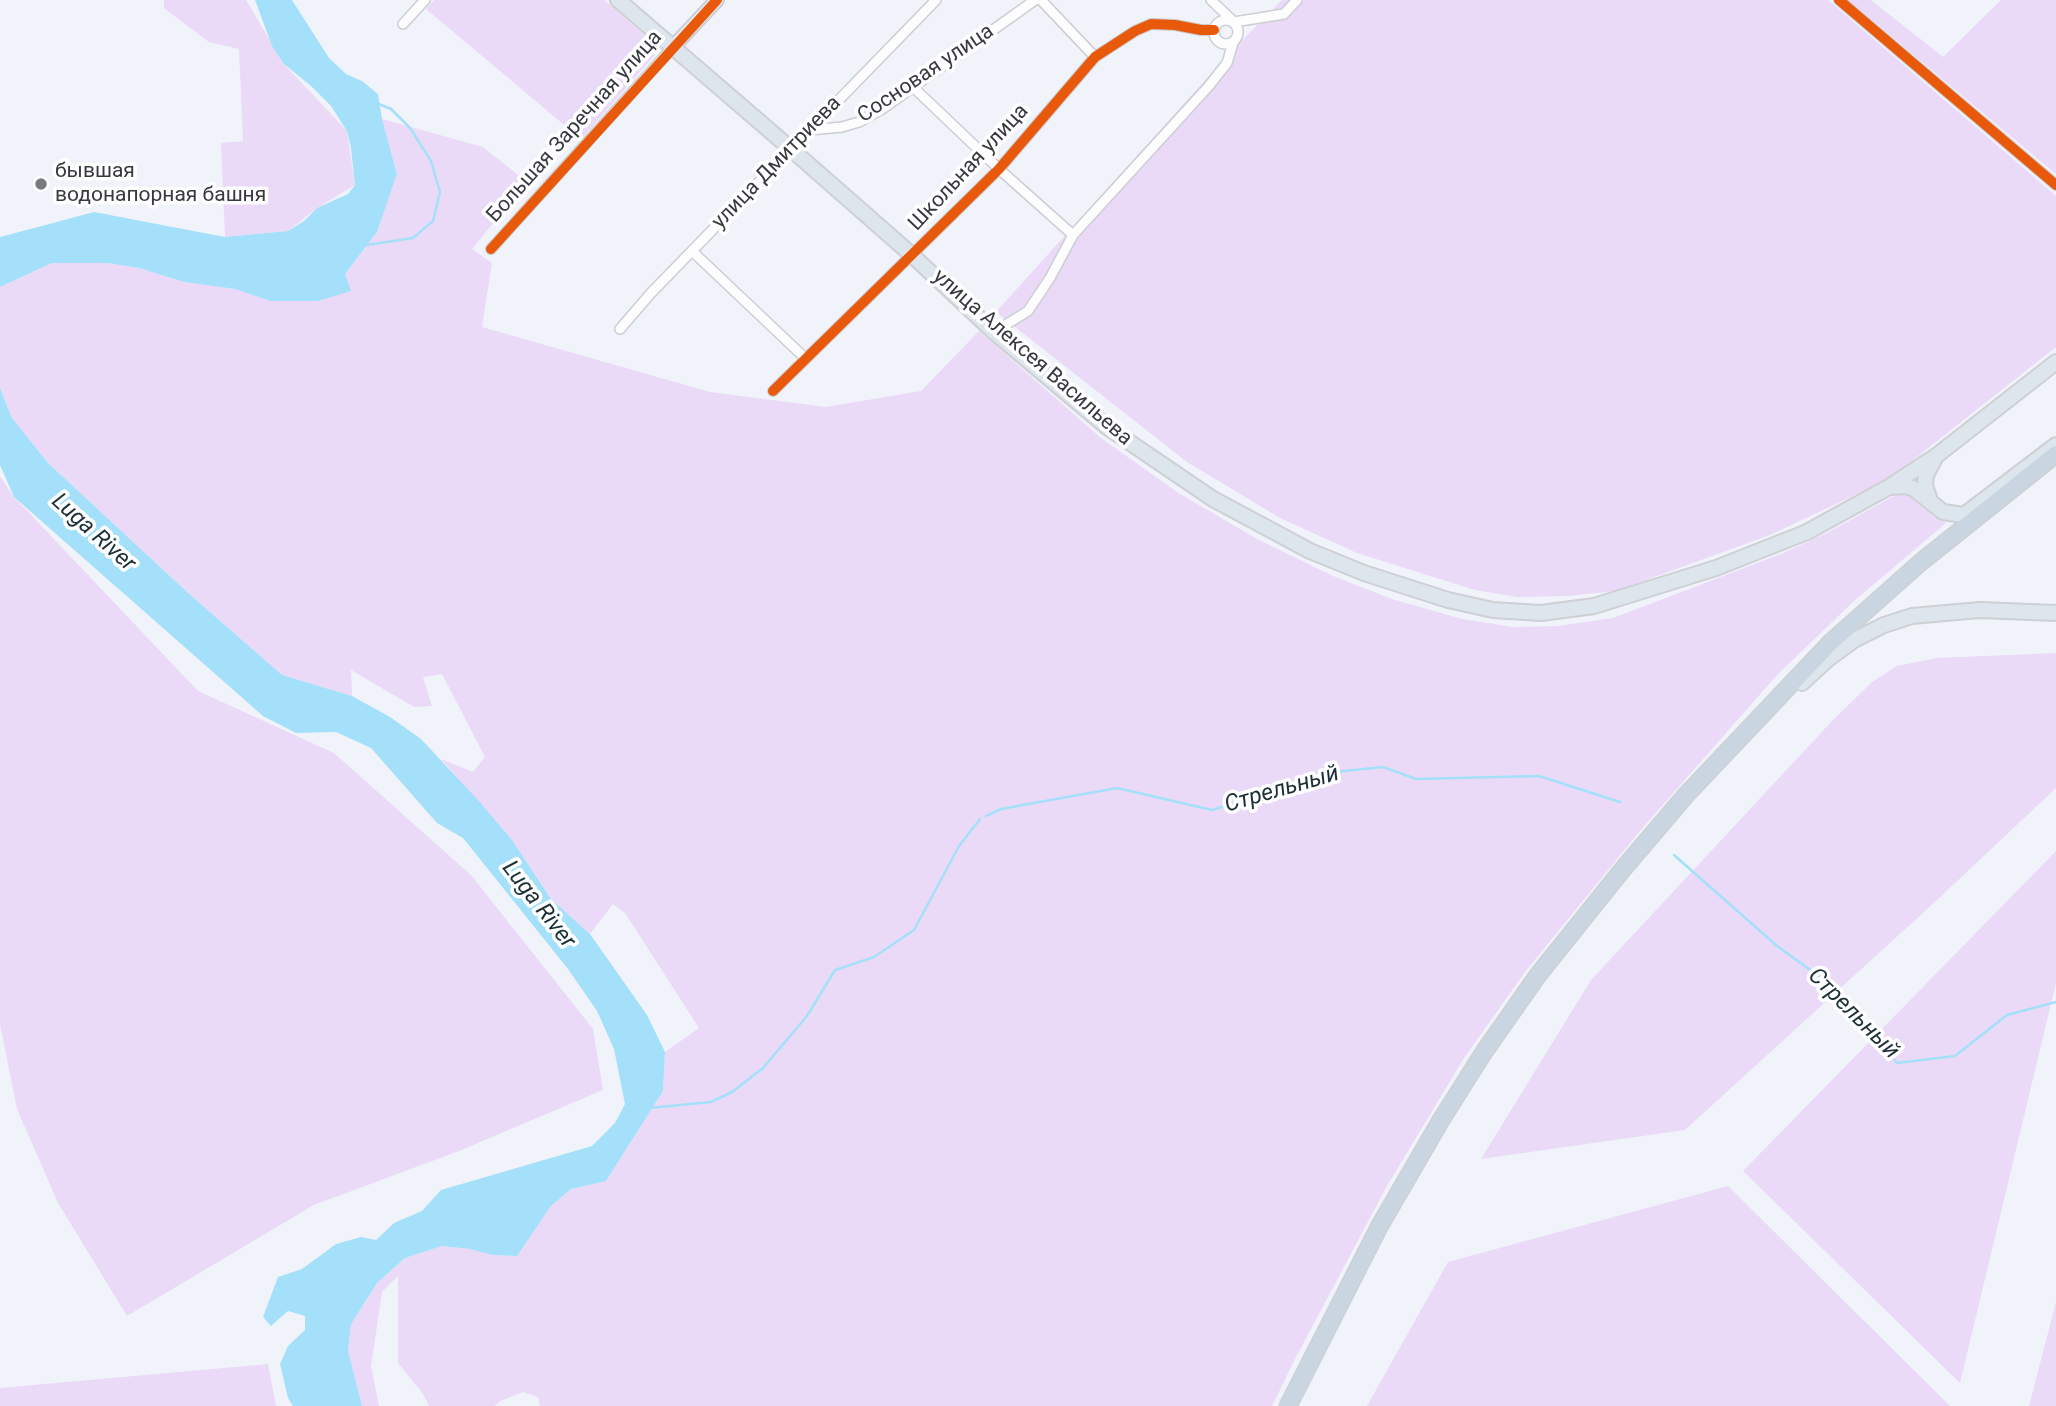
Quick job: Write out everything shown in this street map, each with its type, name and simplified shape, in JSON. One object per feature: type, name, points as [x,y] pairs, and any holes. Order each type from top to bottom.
[{"type":"highway","points":[[1287,1406],[1386,1216],[1477,1063],[1538,975],[1651,835],[1801,672],[1850,624],[1957,531],[2056,454]]},
{"type":"main road","name":"улица Алексея Васильева","points":[[618,0],[913,256],[994,332],[1107,427],[1213,499],[1310,551],[1364,573],[1448,600],[1493,610],[1541,613],[1568,611],[1623,598],[1716,568],[1817,527],[1887,488],[1936,456],[2056,362]]},
{"type":"main road","points":[[1887,488],[1913,488],[1943,512],[1964,515],[2056,445]]},
{"type":"main road","points":[[1931,501],[1925,481],[1936,456]]},
{"type":"main road","points":[[1651,835],[1733,755],[1803,681],[1854,640],[1898,620],[1932,612],[1980,610],[2056,613]]},
{"type":"street","points":[[403,24],[425,0]]},
{"type":"street","name":"Большая Заречная улица","points":[[491,249],[717,0]]},
{"type":"street","name":"улица Дмитриева","points":[[620,329],[692,251],[936,0]]},
{"type":"street","name":"Сосновая улица","points":[[809,130],[842,127],[859,122],[1035,0]]},
{"type":"street","points":[[1041,0],[1095,57]]},
{"type":"street","points":[[994,332],[1028,311],[1073,235],[1208,88],[1227,63],[1239,33],[1230,19],[1211,0]]},
{"type":"street","points":[[1233,43],[1221,43],[1215,38],[1214,30],[1222,21],[1284,14],[1297,0]]},
{"type":"street","points":[[1839,0],[2056,185]]},
{"type":"street","name":"Школьная улица","points":[[773,391],[999,169],[1095,57],[1151,24],[1214,30]]},
{"type":"street","points":[[913,87],[1073,235]]},
{"type":"street","points":[[692,251],[805,358]]},
{"type":"shaded area","points":[[164,0],[246,0],[284,64],[347,131],[355,185],[317,208],[288,231],[225,237],[221,143],[243,141],[239,49],[209,42],[164,8]]},
{"type":"shaded area","points":[[434,0],[604,0],[660,49],[578,143],[569,129],[426,9]]},
{"type":"shaded area","points":[[1282,0],[1828,0],[2056,196],[2056,347],[1889,479],[1770,535],[1616,591],[1517,597],[1475,590],[1357,553],[1280,518],[1187,462],[996,312],[1225,58]]},
{"type":"shaded area","points":[[1848,0],[1871,0],[1943,57],[2001,0],[2056,0],[2056,174]]},
{"type":"shaded area","points":[[382,119],[483,147],[527,182],[472,249],[492,263],[482,327],[710,392],[826,407],[921,391],[979,331],[1101,438],[1177,492],[1257,539],[1333,576],[1392,599],[1462,619],[1513,627],[1558,626],[1613,618],[1781,554],[1827,533],[1899,493],[1910,493],[1933,516],[1946,523],[1854,601],[1777,675],[1639,832],[1525,972],[1464,1058],[1387,1186],[1272,1406],[540,1406],[538,1397],[523,1392],[500,1401],[495,1406],[429,1406],[423,1394],[398,1363],[398,1276],[382,1292],[371,1366],[379,1406],[362,1406],[348,1351],[351,1324],[377,1283],[405,1258],[442,1246],[492,1255],[517,1256],[551,1206],[571,1189],[606,1181],[663,1091],[665,1052],[699,1028],[625,913],[613,904],[590,934],[551,899],[512,840],[441,759],[473,772],[485,757],[442,674],[423,677],[432,706],[414,707],[351,670],[352,696],[282,675],[187,592],[48,463],[12,418],[0,388],[0,287],[52,263],[107,263],[139,268],[184,282],[235,289],[270,301],[350,291],[345,274],[377,232],[397,174]]},
{"type":"shaded area","points":[[0,476],[14,497],[198,691],[334,753],[471,875],[593,1029],[603,1090],[459,1151],[314,1205],[127,1316],[58,1203],[17,1109],[0,1024]]},
{"type":"shaded area","points":[[2056,653],[2056,788],[1685,1130],[1481,1159],[1591,980],[1833,720],[1872,682],[1897,666],[1937,658]]},
{"type":"shaded area","points":[[2056,851],[2056,983],[1960,1383],[1743,1171]]},
{"type":"shaded area","points":[[1728,1186],[1950,1406],[1367,1406],[1448,1262]]},
{"type":"shaded area","points":[[2056,1302],[2056,1406],[2029,1406]]},
{"type":"shaded area","points":[[268,1364],[276,1406],[0,1406],[0,1388]]},
{"type":"water","points":[[255,0],[292,0],[329,58],[346,74],[362,81],[378,94],[397,174],[377,232],[345,274],[351,291],[318,301],[270,301],[235,289],[184,282],[139,268],[107,263],[52,263],[0,287],[0,237],[94,212],[225,237],[288,231],[304,221],[317,208],[348,194],[355,185],[347,131],[331,106],[284,64],[272,46]]},
{"type":"water","name":"Luga River","points":[[0,388],[12,418],[48,463],[187,592],[282,675],[352,696],[390,717],[421,739],[512,840],[551,899],[590,934],[647,1015],[665,1052],[663,1091],[606,1181],[571,1189],[551,1206],[517,1256],[492,1255],[442,1246],[405,1258],[377,1283],[351,1324],[348,1351],[362,1406],[293,1406],[288,1398],[280,1364],[288,1346],[305,1330],[305,1316],[288,1311],[271,1326],[263,1317],[278,1277],[302,1269],[336,1244],[361,1237],[376,1240],[394,1223],[422,1211],[441,1190],[592,1146],[615,1123],[625,1104],[614,1049],[597,1011],[568,969],[463,838],[437,823],[371,748],[336,732],[296,733],[263,716],[14,497],[0,465]]},
{"type":"waterway","points":[[367,245],[413,238],[433,221],[440,192],[431,161],[410,128],[391,109],[379,104]]},
{"type":"waterway","name":"Стрельный","points":[[986,816],[1001,809],[1117,788],[1212,810],[1335,772],[1383,767],[1416,779],[1539,776],[1620,802]]},
{"type":"waterway","name":"Стрельный","points":[[649,1108],[711,1102],[732,1092],[763,1068],[807,1016],[835,970],[874,957],[914,930],[959,846],[980,819]]},
{"type":"waterway","name":"Стрельный","points":[[1674,855],[1777,946],[1827,982],[1897,1063],[1955,1056],[2007,1015],[2056,1002]]},
{"type":"cycle path","points":[[491,249],[717,0]]},
{"type":"cycle path","points":[[1839,0],[2056,185]]},
{"type":"cycle path","points":[[773,391],[999,169],[1095,57],[1151,24],[1214,30]]},
{"type":"place","name":"бывшая водонапорная башня","points":[[41,184]]}]
